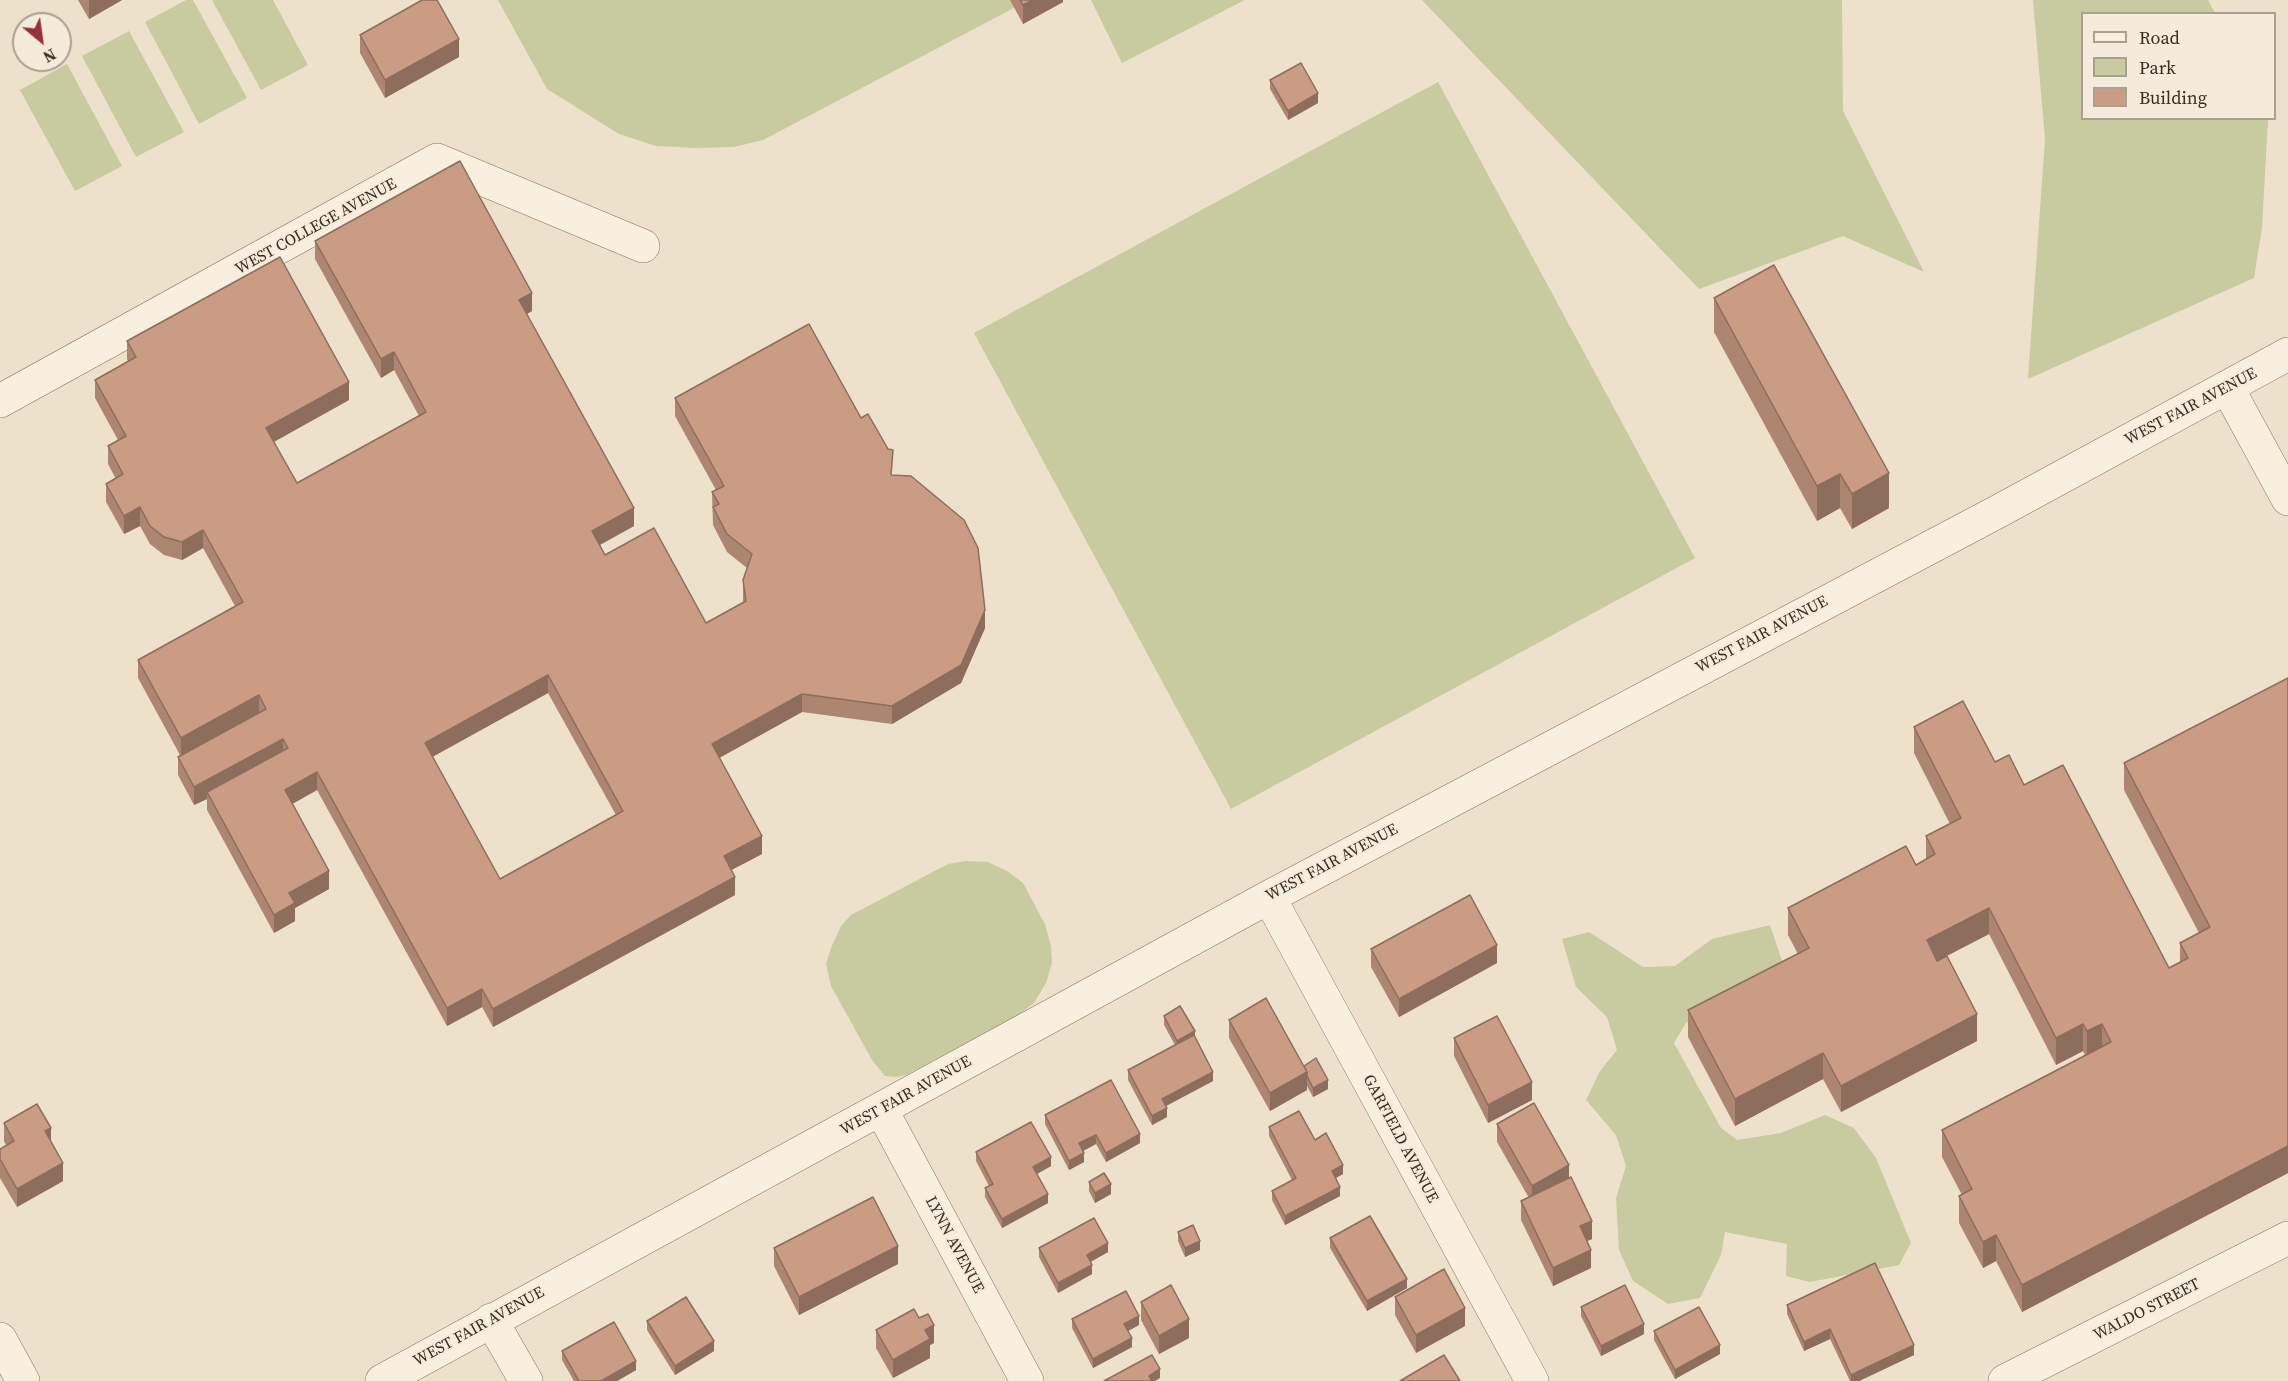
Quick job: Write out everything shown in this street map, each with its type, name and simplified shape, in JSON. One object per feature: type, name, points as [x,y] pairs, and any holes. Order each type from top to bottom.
[{"type":"street","name":"WEST COLLEGE AVENUE","points":[[0,401],[437,160],[643,246]]},
{"type":"street","name":"WEST FAIR AVENUE","points":[[382,1381],[1269,897],[1999,511],[2288,354]]},
{"type":"street","points":[[2227,387],[2288,499]]},
{"type":"street","name":"GARFIELD AVENUE","points":[[1269,897],[1532,1381]]},
{"type":"street","name":"LYNN AVENUE","points":[[881,1109],[1027,1381]]},
{"type":"street","name":"WALDO STREET","points":[[2006,1381],[2288,1238]]},
{"type":"street","points":[[491,1320],[526,1381]]},
{"type":"street","points":[[0,1339],[23,1381]]},
{"type":"green space","points":[[186,0],[193,0],[247,98],[199,124],[145,22]]},
{"type":"green space","points":[[212,0],[273,0],[308,65],[261,90]]},
{"type":"green space","points":[[498,0],[1029,0],[763,140],[734,147],[696,148],[656,146],[619,134],[547,89]]},
{"type":"green space","points":[[1091,0],[1245,0],[1122,63]]},
{"type":"green space","points":[[1422,0],[1842,0],[1843,111],[1924,272],[1843,236],[1699,289]]},
{"type":"green space","points":[[2033,0],[2208,0],[2214,12],[2081,12],[2081,120],[2268,120],[2262,228],[2254,278],[2028,379],[2045,139]]},
{"type":"green space","points":[[129,31],[184,132],[136,157],[82,56]]},
{"type":"green space","points":[[53,72],[71,72],[122,166],[75,191],[20,90]]},
{"type":"green space","points":[[1438,82],[1695,558],[1231,809],[974,333]]},
{"type":"green space","points":[[966,861],[988,862],[1007,871],[1023,883],[1045,924],[1051,946],[1052,963],[1046,983],[1034,1003],[1017,1016],[906,1075],[885,1076],[872,1060],[831,986],[826,964],[831,948],[841,926],[851,915],[948,864]]},
{"type":"green space","points":[[1770,925],[1783,964],[1754,990],[1686,1023],[1674,1043],[1721,1128],[1737,1140],[1781,1133],[1825,1115],[1854,1128],[1876,1158],[1911,1243],[1899,1265],[1810,1282],[1786,1276],[1787,1244],[1725,1232],[1721,1255],[1700,1298],[1668,1304],[1633,1281],[1619,1250],[1616,1198],[1626,1166],[1616,1135],[1586,1100],[1600,1071],[1617,1050],[1607,1017],[1576,987],[1562,939],[1589,932],[1643,967],[1675,966],[1712,939]]},
{"type":"building","points":[[422,0],[437,0],[459,39],[385,80],[360,35]]},
{"type":"building","points":[[1020,0],[1033,0],[1023,5]]},
{"type":"building","points":[[1301,63],[1318,93],[1288,111],[1270,80]]},
{"type":"building","points":[[460,161],[532,293],[519,300],[634,508],[592,531],[605,555],[654,528],[706,623],[746,601],[743,580],[752,554],[727,534],[713,507],[719,504],[712,492],[724,486],[675,398],[809,324],[861,418],[868,414],[888,449],[893,450],[891,475],[911,476],[964,520],[978,548],[985,610],[961,665],[892,706],[802,694],[712,744],[762,836],[724,856],[735,877],[493,1009],[482,989],[447,1008],[317,772],[285,790],[329,871],[289,893],[295,903],[274,915],[207,792],[288,748],[283,739],[194,787],[178,757],[266,709],[259,695],[181,738],[138,660],[243,602],[203,530],[182,542],[164,537],[150,526],[140,507],[124,516],[106,484],[123,474],[108,446],[126,436],[95,380],[136,357],[127,341],[280,257],[349,382],[266,428],[297,483],[426,412],[394,352],[381,359],[315,241]],"holes":[[[548,675],[623,811],[500,879],[425,743]]]},
{"type":"building","points":[[1774,265],[1889,473],[1852,494],[1840,474],[1817,486],[1714,298]]},
{"type":"building","points":[[2288,678],[2288,1146],[2022,1285],[1996,1235],[1983,1242],[1959,1196],[1972,1189],[1942,1130],[2111,1042],[2102,1024],[2087,1031],[2083,1024],[2056,1038],[1989,908],[1927,940],[1937,961],[1947,956],[1977,1014],[1841,1086],[1823,1053],[1735,1099],[1688,1010],[1809,948],[1788,908],[1906,846],[1916,865],[1935,854],[1926,836],[1961,818],[1914,727],[1963,701],[1995,762],[2009,755],[2024,785],[2063,765],[2169,968],[2188,958],[2180,943],[2210,927],[2124,763]]},
{"type":"building","points":[[1470,895],[1497,945],[1399,999],[1371,949]]},
{"type":"building","points":[[1266,998],[1307,1072],[1270,1093],[1229,1020]]},
{"type":"building","points":[[1180,1006],[1195,1031],[1177,1041],[1164,1016]]},
{"type":"building","points":[[1497,1016],[1532,1082],[1488,1105],[1454,1038]]},
{"type":"building","points":[[1194,1035],[1213,1072],[1162,1099],[1167,1108],[1152,1116],[1128,1070]]},
{"type":"building","points":[[1316,1058],[1328,1080],[1313,1088],[1304,1066]]},
{"type":"building","points":[[1111,1080],[1140,1134],[1106,1153],[1096,1135],[1079,1143],[1084,1153],[1069,1161],[1045,1115]]},
{"type":"building","points":[[1534,1103],[1569,1165],[1532,1186],[1497,1124]]},
{"type":"building","points":[[37,1104],[51,1128],[45,1131],[63,1163],[17,1189],[0,1159],[0,1149],[14,1141],[4,1123]]},
{"type":"building","points":[[1299,1111],[1315,1140],[1326,1133],[1343,1165],[1332,1171],[1340,1187],[1285,1216],[1272,1191],[1296,1178],[1269,1127]]},
{"type":"building","points":[[1031,1122],[1051,1157],[1033,1167],[1048,1194],[1002,1219],[985,1188],[993,1184],[976,1152]]},
{"type":"building","points":[[1104,1173],[1111,1184],[1095,1193],[1089,1182]]},
{"type":"building","points":[[1571,1177],[1592,1221],[1580,1226],[1591,1250],[1553,1268],[1521,1201]]},
{"type":"building","points":[[873,1197],[898,1246],[799,1297],[774,1248]]},
{"type":"building","points":[[1370,1216],[1407,1279],[1367,1301],[1330,1238]]},
{"type":"building","points":[[1094,1218],[1108,1243],[1087,1255],[1092,1265],[1058,1283],[1039,1248]]},
{"type":"building","points":[[1193,1225],[1200,1241],[1185,1248],[1178,1232]]},
{"type":"building","points":[[1875,1263],[1914,1345],[1851,1375],[1830,1329],[1804,1342],[1787,1305]]},
{"type":"building","points":[[1444,1269],[1465,1308],[1416,1335],[1395,1297]]},
{"type":"building","points":[[1171,1285],[1189,1319],[1159,1336],[1141,1302]]},
{"type":"building","points":[[1625,1285],[1644,1324],[1601,1346],[1581,1307]]},
{"type":"building","points":[[1126,1291],[1139,1316],[1124,1324],[1132,1338],[1093,1359],[1072,1319]]},
{"type":"building","points":[[686,1297],[714,1341],[675,1366],[647,1321]]},
{"type":"building","points":[[1699,1307],[1720,1345],[1675,1370],[1654,1331]]},
{"type":"building","points":[[914,1309],[919,1318],[928,1314],[934,1325],[925,1330],[930,1339],[893,1360],[876,1330]]},
{"type":"building","points":[[614,1322],[636,1361],[601,1381],[579,1381],[562,1351]]},
{"type":"building","points":[[1152,1355],[1160,1369],[1149,1376],[1152,1381],[1104,1381]]},
{"type":"building","points":[[1444,1355],[1460,1381],[1400,1381]]}]
